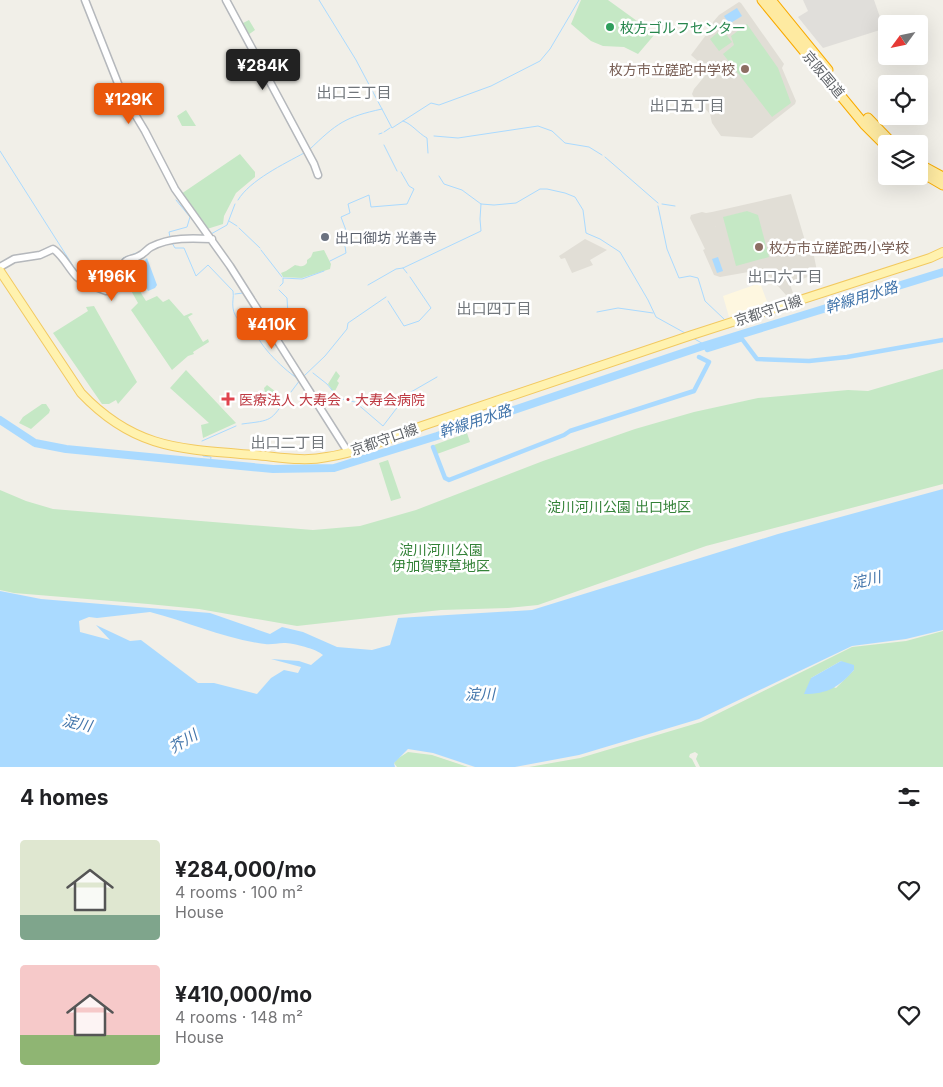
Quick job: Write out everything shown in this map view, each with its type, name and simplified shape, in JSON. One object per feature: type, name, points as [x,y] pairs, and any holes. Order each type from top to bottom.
[{"type":"highway","name":"京阪国道","points":[[762,0],[864,124],[878,138]]},
{"type":"highway","name":"京阪国道","points":[[772,0],[869,120],[884,135]]},
{"type":"highway","points":[[778,0],[819,53],[829,71]]},
{"type":"highway","points":[[928,169],[943,177]]},
{"type":"highway","points":[[928,176],[943,184]]},
{"type":"main road","name":"京都守口線","points":[[0,271],[81,393],[110,421],[129,432],[151,441],[175,447],[309,459],[328,458],[378,443],[422,426],[683,338],[930,258],[943,252]]},
{"type":"street","points":[[86,0],[121,91],[145,131],[182,201],[209,236],[274,332],[348,452]]},
{"type":"street","points":[[226,0],[314,164],[318,175]]},
{"type":"street","points":[[0,267],[14,259],[40,255],[53,249],[59,253],[70,269],[81,280],[110,291],[117,288],[122,266],[151,247],[174,240],[209,236]]},
{"type":"shaded area","points":[[803,0],[874,0],[879,15],[878,31],[823,48],[798,17],[808,11]]},
{"type":"shaded area","name":"枚方市立蹉跎中学校","points":[[739,2],[784,64],[782,68],[796,101],[795,104],[752,138],[721,136],[712,123],[710,114],[692,94],[709,71],[691,55],[719,15]]},
{"type":"shaded area","name":"枚方市立蹉跎西小学校","points":[[791,194],[809,254],[814,256],[817,271],[815,274],[790,284],[793,293],[786,295],[767,274],[765,269],[720,277],[714,275],[703,250],[705,249],[690,218],[691,215]]},
{"type":"shaded area","points":[[585,239],[607,250],[590,260],[593,265],[572,273],[565,258],[561,259],[559,256]]},
{"type":"shaded area","points":[[760,283],[768,304],[729,317],[723,296]]},
{"type":"green space","name":"枚方ゴルフセンター","points":[[581,0],[608,0],[655,34],[638,54],[624,47],[603,46],[591,41],[571,24]]},
{"type":"green space","points":[[249,20],[255,30],[248,35],[242,26],[243,23]]},
{"type":"green space","points":[[747,24],[778,68],[791,103],[772,117],[723,54],[734,45],[731,36]]},
{"type":"green space","points":[[722,29],[732,42],[719,51],[710,39]]},
{"type":"green space","points":[[186,110],[196,126],[182,126],[177,116]]},
{"type":"green space","points":[[240,154],[255,172],[255,177],[236,193],[224,216],[223,224],[207,229],[181,194]]},
{"type":"green space","points":[[747,211],[758,215],[769,257],[736,266],[723,217]]},
{"type":"green space","points":[[324,250],[331,264],[330,269],[302,278],[283,277],[281,273],[295,265],[304,266],[313,252]]},
{"type":"green space","points":[[129,287],[142,289],[141,293],[146,301],[157,296],[163,302],[169,299],[184,316],[193,314],[188,317],[203,342],[208,339],[209,342],[193,352],[194,354],[188,356],[172,370],[131,310],[138,303]]},
{"type":"green space","points":[[94,306],[137,382],[118,404],[116,400],[109,404],[102,404],[53,333],[88,311],[86,307]]},
{"type":"green space","points":[[943,369],[943,484],[706,546],[538,605],[441,610],[297,626],[199,609],[14,593],[0,590],[0,490],[26,501],[53,509],[313,530],[360,526],[416,510],[543,461],[635,429],[694,412],[758,398],[848,390],[868,391]]},
{"type":"green space","points":[[186,370],[236,423],[203,438],[201,425],[209,423],[170,388]]},
{"type":"green space","points":[[336,371],[340,376],[334,393],[328,384]]},
{"type":"green space","points":[[267,385],[280,395],[278,402],[274,403],[266,396],[264,388]]},
{"type":"green space","points":[[42,404],[46,404],[50,410],[49,413],[31,429],[19,423],[23,417]]},
{"type":"green space","points":[[467,433],[470,442],[437,454],[434,445]]},
{"type":"green space","points":[[388,460],[401,498],[391,501],[379,463]]},
{"type":"green space","points":[[943,631],[943,767],[700,767],[696,759],[698,754],[695,752],[690,754],[689,757],[696,767],[529,767],[580,758],[701,722],[852,647],[906,641]],"holes":[[[841,661],[854,670],[836,688],[811,678]]]},
{"type":"green space","points":[[408,752],[432,755],[468,767],[397,767],[394,763]]},
{"type":"water","points":[[737,8],[742,16],[729,24],[724,16]]},
{"type":"water","points":[[718,257],[723,271],[717,273],[712,259]]},
{"type":"water","points":[[147,258],[157,285],[148,291],[135,263],[143,262]]},
{"type":"water","points":[[943,489],[943,630],[906,639],[852,646],[699,719],[579,755],[515,767],[475,767],[433,753],[408,749],[394,763],[395,767],[0,767],[0,591],[41,599],[210,613],[270,634],[282,627],[303,632],[337,647],[372,650],[390,645],[398,618],[532,610],[778,534]],"holes":[[[150,612],[250,642],[293,644],[323,655],[311,665],[299,661],[271,659],[301,667],[298,673],[284,670],[271,678],[257,694],[214,683],[198,683],[141,640],[130,641],[96,625],[110,640],[80,632],[79,621],[89,617],[97,618]]]},
{"type":"water","points":[[841,661],[854,665],[854,670],[843,681],[820,693],[804,694],[811,678]]},
{"type":"waterway","points":[[319,0],[356,60],[392,128],[431,103],[439,105],[491,86],[540,61],[550,49],[579,0]]},
{"type":"waterway","points":[[309,150],[342,122],[382,109]]},
{"type":"waterway","points":[[403,121],[427,138],[428,153]]},
{"type":"waterway","points":[[434,136],[458,138],[538,126],[552,131],[565,143],[589,147],[602,155]]},
{"type":"waterway","points":[[384,132],[390,128]]},
{"type":"waterway","points":[[384,145],[397,171]]},
{"type":"waterway","points":[[0,151],[75,269],[86,279],[94,283]]},
{"type":"waterway","points":[[238,200],[259,179],[304,153]]},
{"type":"waterway","points":[[605,157],[658,203]]},
{"type":"waterway","points":[[350,241],[341,217],[350,213],[348,204],[369,195],[371,207],[407,204],[414,189],[409,186],[401,172]]},
{"type":"waterway","points":[[439,176],[444,184],[462,190],[481,204],[516,203],[540,189],[565,193],[575,197],[583,210],[586,233],[600,239],[620,252],[656,317],[685,333]]},
{"type":"waterway","points":[[170,237],[169,232],[187,227],[190,217],[176,200]]},
{"type":"waterway","points":[[211,234],[227,225],[235,204]]},
{"type":"waterway","points":[[368,285],[396,269],[403,268],[481,231],[481,204]]},
{"type":"waterway","points":[[662,204],[675,206]]},
{"type":"waterway","points":[[658,206],[667,249],[679,278],[690,276],[698,278],[705,301],[724,319]]},
{"type":"waterway","points":[[229,221],[237,226]]},
{"type":"waterway","points":[[239,228],[260,248]]},
{"type":"waterway","points":[[172,243],[175,248],[184,248],[196,276],[208,265],[233,291],[235,316],[244,325],[255,331]]},
{"type":"waterway","points":[[120,264],[123,258],[139,252],[149,245]]},
{"type":"waterway","points":[[330,261],[346,253],[345,246]]},
{"type":"waterway","points":[[261,250],[282,277]]},
{"type":"waterway","points":[[403,268],[407,273]]},
{"type":"waterway","points":[[280,286],[283,283],[283,278],[302,279],[324,271]]},
{"type":"waterway","name":"幹線用水路","points":[[0,420],[35,443],[66,449],[273,469],[334,468],[437,436],[700,347],[943,272]]},
{"type":"waterway","points":[[388,301],[404,326],[419,321],[431,308],[410,277]]},
{"type":"waterway","points":[[105,287],[111,287],[115,284]]},
{"type":"waterway","points":[[728,328],[859,285]]},
{"type":"waterway","points":[[269,323],[288,315],[287,298],[279,290]]},
{"type":"waterway","points":[[235,294],[243,293]]},
{"type":"waterway","points":[[304,376],[325,356],[347,329],[348,323],[386,297]]},
{"type":"waterway","points":[[597,312],[618,308],[653,313]]},
{"type":"waterway","points":[[256,330],[265,324]]},
{"type":"waterway","points":[[255,331],[262,344],[274,358],[287,371],[300,380],[291,392]]},
{"type":"waterway","points":[[693,338],[705,345]]},
{"type":"waterway","points":[[705,345],[707,350],[742,339],[757,359],[809,361],[847,357],[943,340]]},
{"type":"waterway","points":[[433,447],[445,478],[449,480],[570,431],[694,391],[709,362],[699,357]]},
{"type":"waterway","points":[[313,373],[327,384],[337,396],[355,402],[383,426],[406,396]]},
{"type":"waterway","points":[[411,392],[437,377]]},
{"type":"waterway","points":[[242,424],[260,422],[270,418],[278,411],[288,396]]},
{"type":"waterway","points":[[202,441],[236,426]]},
{"type":"waterway","points":[[202,454],[203,456],[211,457],[210,464]]},
{"type":"place","name":"枚方ゴルフセンター","points":[[610,27]]},
{"type":"place","name":"枚方市立蹉跎中学校","points":[[745,69]]},
{"type":"place","name":"出口御坊 光善寺","points":[[325,237]]},
{"type":"place","name":"枚方市立蹉跎西小学校","points":[[759,247]]},
{"type":"place","name":"医療法人 大寿会・大寿会病院","points":[[228,399]]},
{"type":"district","name":"出口三丁目","points":[[354,92]]},
{"type":"district","name":"出口五丁目","points":[[687,105]]},
{"type":"district","name":"出口六丁目","points":[[785,276]]},
{"type":"district","name":"出口四丁目","points":[[494,308]]},
{"type":"district","name":"出口二丁目","points":[[288,442]]},
{"type":"park label","name":"淀川河川公園 出口地区","points":[[619,506]]},
{"type":"park label","name":"淀川河川公園 伊加賀野草地区","points":[[441,558]]},
{"type":"water label","name":"淀川","points":[[866,580]]},
{"type":"water label","name":"淀川","points":[[480,694]]},
{"type":"water label","name":"淀川","points":[[77,723]]},
{"type":"water label","name":"芥川","points":[[183,741]]}]
